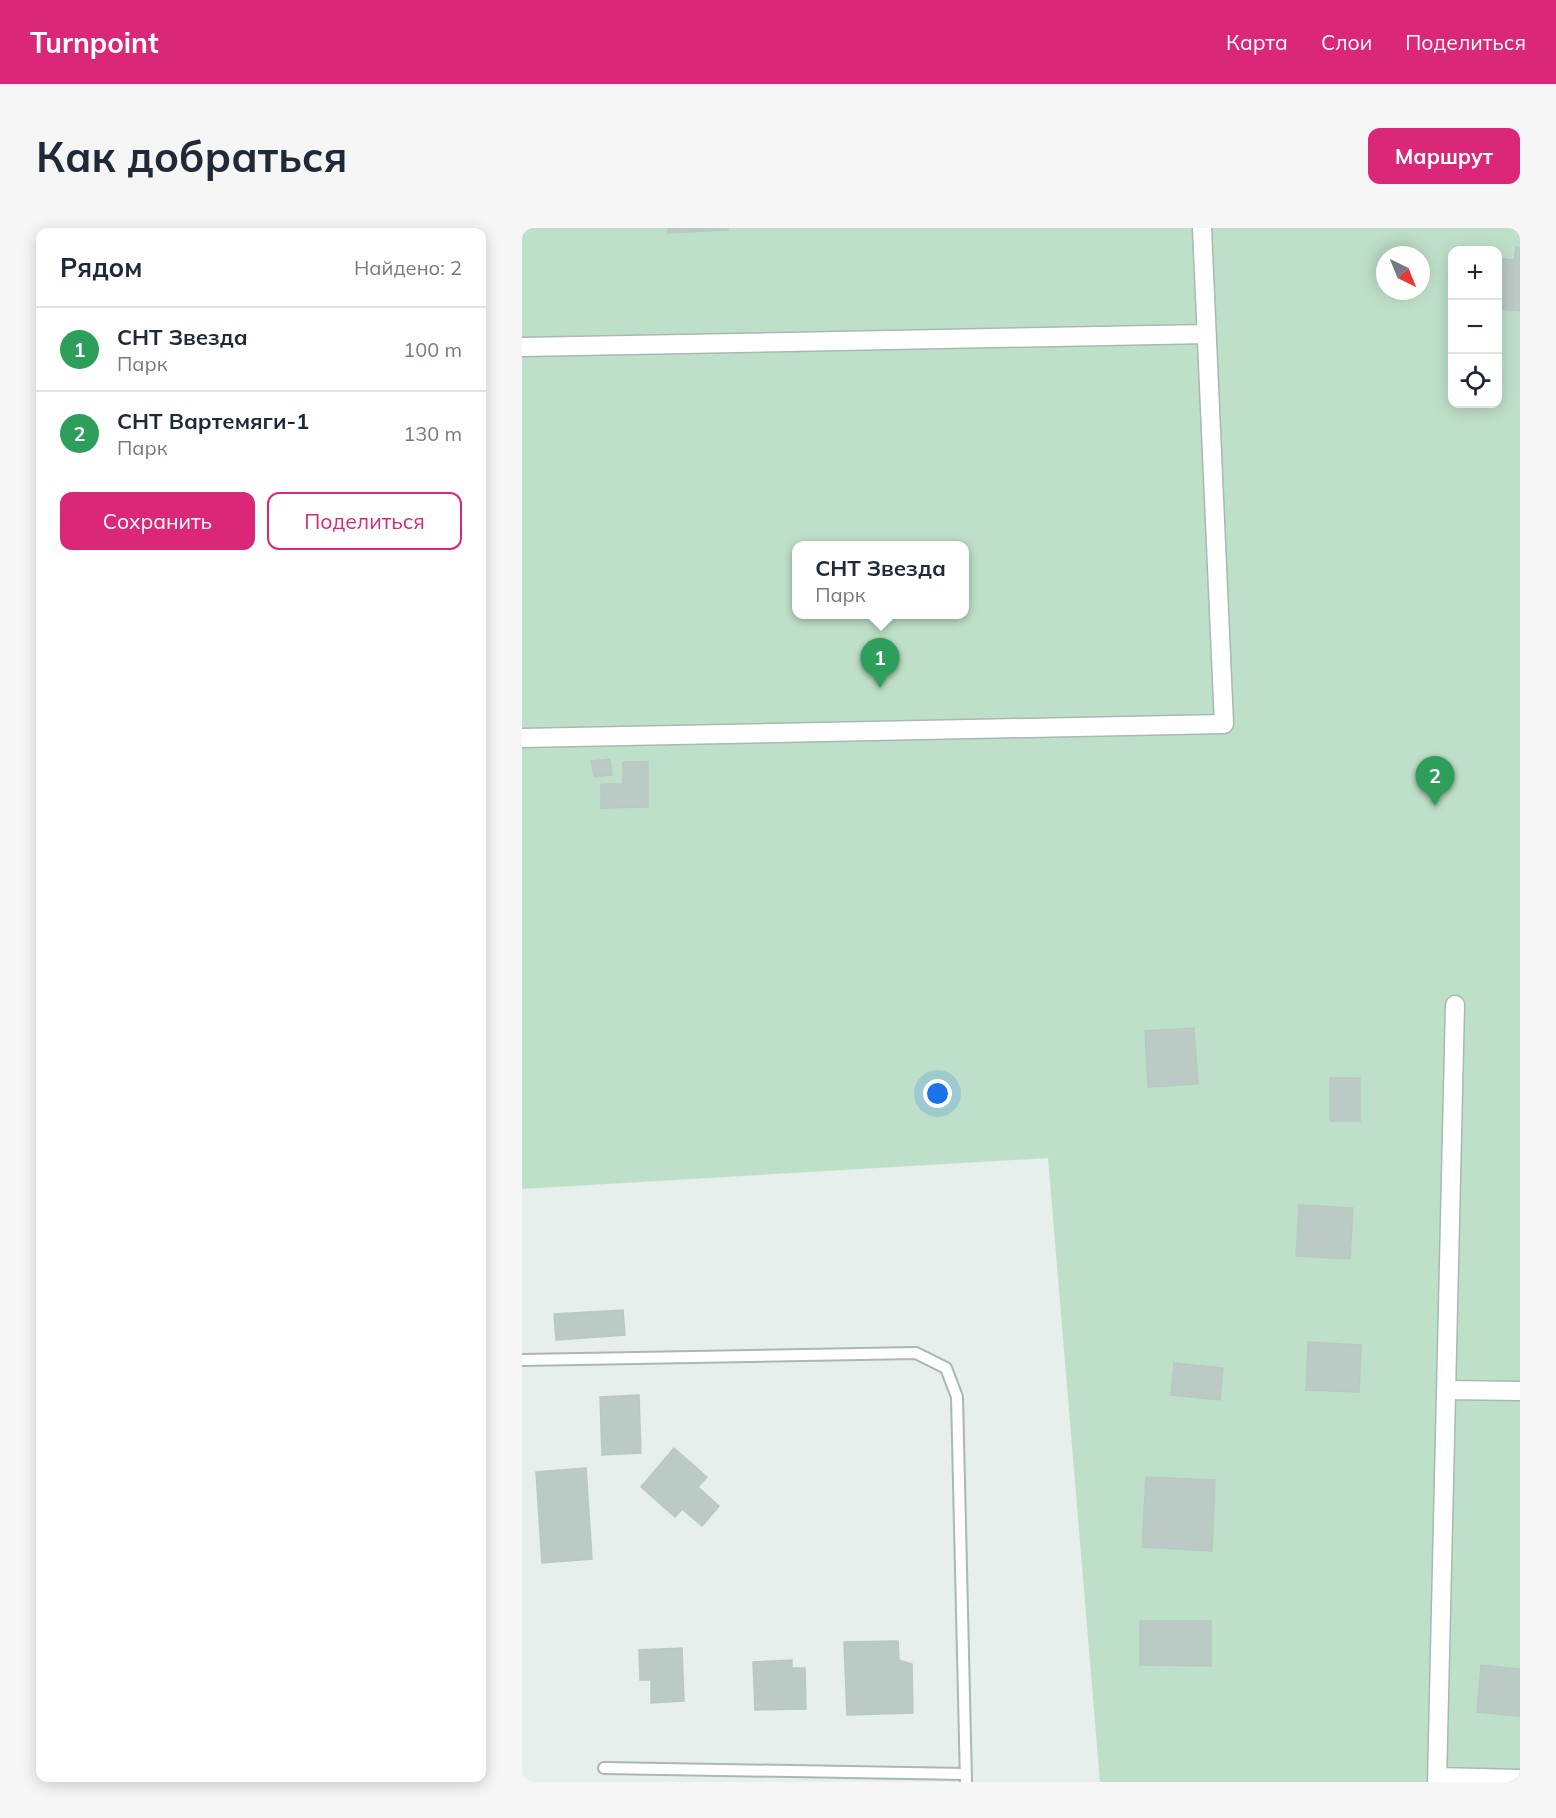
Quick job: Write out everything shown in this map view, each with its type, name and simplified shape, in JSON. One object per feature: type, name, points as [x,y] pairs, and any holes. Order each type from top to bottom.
[{"type":"street","points":[[522,738],[1224,724],[1202,228]]},
{"type":"street","points":[[522,347],[1207,334]]},
{"type":"street","points":[[1455,1005],[1437,1780],[1520,1779]]},
{"type":"street","points":[[1447,1390],[1520,1391]]},
{"type":"lane","points":[[522,1360],[916,1353],[946,1368],[957,1397],[966,1778],[604,1768]]},
{"type":"green space","points":[[522,228],[1520,228],[1520,1782],[1100,1782],[1048,1158],[522,1189]]},
{"type":"building","points":[[668,228],[728,228],[728,230],[668,233]]},
{"type":"building","points":[[1516,247],[1520,248],[1520,311],[1502,309],[1502,259],[1514,260]]},
{"type":"building","points":[[610,759],[612,775],[594,777],[591,761]]},
{"type":"building","points":[[623,762],[648,762],[648,807],[601,808],[601,784],[623,784]]},
{"type":"building","points":[[1194,1028],[1198,1084],[1148,1087],[1145,1031]]},
{"type":"building","points":[[1330,1078],[1360,1078],[1360,1121],[1330,1121]]},
{"type":"building","points":[[1299,1205],[1353,1208],[1350,1259],[1296,1256]]},
{"type":"building","points":[[623,1310],[625,1335],[556,1340],[554,1314]]},
{"type":"building","points":[[1308,1342],[1361,1345],[1359,1392],[1306,1390]]},
{"type":"building","points":[[1174,1363],[1223,1368],[1220,1400],[1171,1395]]},
{"type":"building","points":[[639,1395],[641,1453],[602,1455],[600,1397]]},
{"type":"building","points":[[674,1448],[707,1477],[698,1487],[719,1506],[702,1526],[682,1509],[675,1517],[641,1487]]},
{"type":"building","points":[[586,1468],[592,1559],[542,1563],[536,1472]]},
{"type":"building","points":[[1146,1477],[1215,1480],[1212,1551],[1142,1547]]},
{"type":"building","points":[[1140,1621],[1211,1621],[1211,1666],[1140,1665]]},
{"type":"building","points":[[898,1641],[899,1660],[912,1664],[913,1713],[847,1715],[844,1642]]},
{"type":"building","points":[[682,1648],[684,1701],[651,1703],[651,1680],[640,1680],[639,1650]]},
{"type":"building","points":[[792,1660],[792,1668],[805,1668],[806,1709],[755,1710],[753,1662]]},
{"type":"building","points":[[1481,1665],[1520,1669],[1520,1716],[1477,1712]]},
{"type":"place","name":"СНТ Звезда","points":[[880,688]]},
{"type":"place","name":"СНТ Вартемяги-1","points":[[1435,806]]}]
